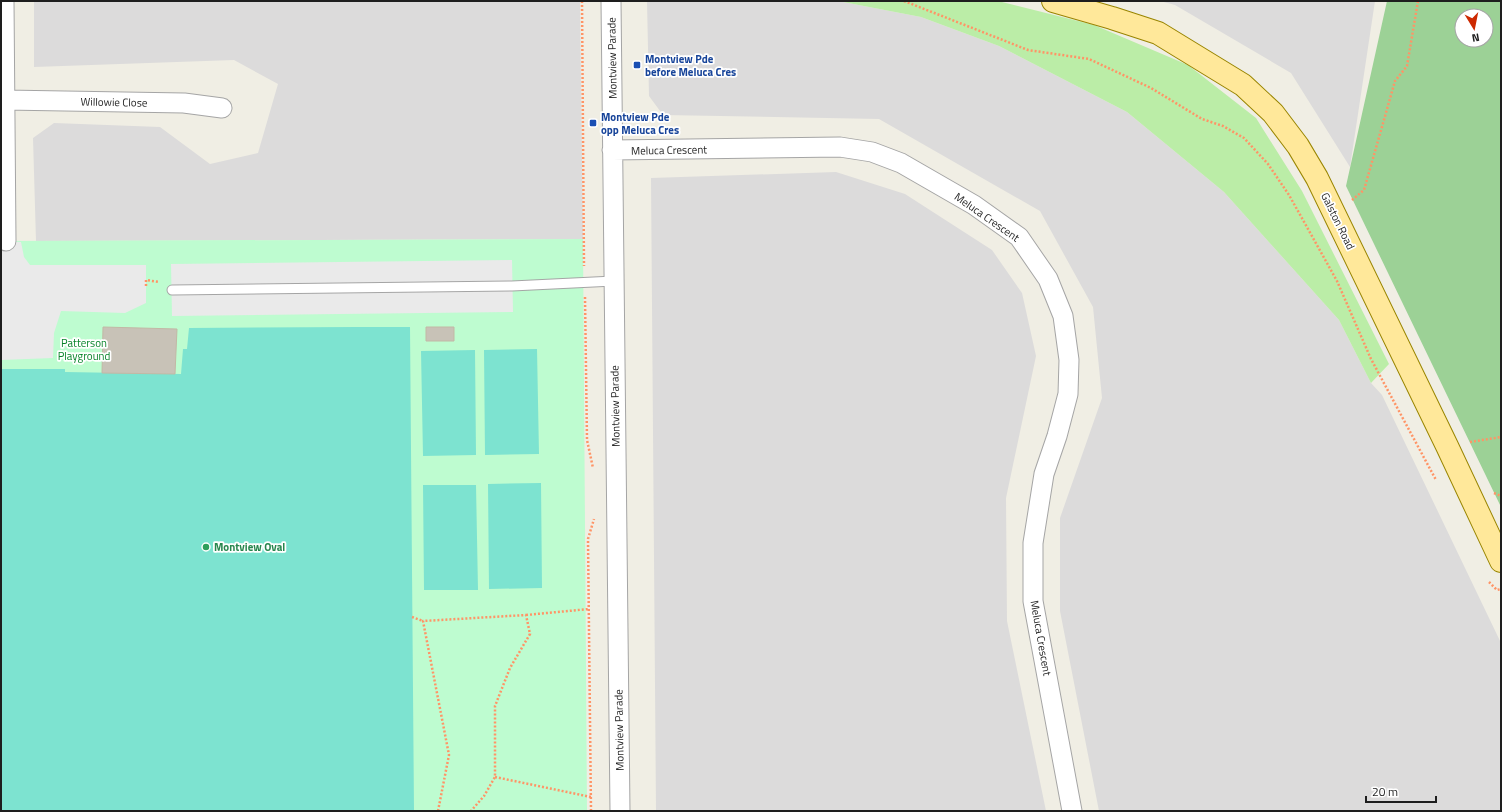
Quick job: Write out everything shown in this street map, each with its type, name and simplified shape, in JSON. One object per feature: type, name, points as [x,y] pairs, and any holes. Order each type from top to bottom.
[{"type":"main road","name":"Galston Road","points":[[1053,1],[1158,33],[1244,85],[1273,113],[1298,146],[1317,178],[1501,561]]},
{"type":"street","points":[[4,1],[6,242]]},
{"type":"street","name":"Montview Parade","points":[[611,1],[620,811]]},
{"type":"street","name":"Willowie Close","points":[[5,100],[184,103],[222,108]]},
{"type":"street","name":"Meluca Crescent","points":[[612,150],[840,147],[872,152],[901,162],[974,205],[1019,238],[1048,280],[1063,316],[1069,360],[1068,394],[1057,436],[1044,474],[1033,543],[1033,601],[1072,811]]},
{"type":"lane","points":[[172,290],[512,286],[614,281]]},
{"type":"path","points":[[582,1],[587,440],[594,472]]},
{"type":"path","points":[[904,1],[1028,50],[1089,60],[1150,88],[1202,119],[1223,126],[1244,138],[1268,164],[1293,202],[1337,282],[1371,359],[1437,482]]},
{"type":"path","points":[[1335,215],[1364,190],[1396,81],[1408,66],[1418,1]]},
{"type":"path","points":[[1447,446],[1501,437]]},
{"type":"path","points":[[591,811],[588,539],[594,518]]},
{"type":"path","points":[[1489,581],[1497,590],[1501,589]]},
{"type":"path","points":[[412,617],[423,621],[526,615],[589,609]]},
{"type":"path","points":[[471,811],[484,796],[495,777],[495,706],[510,668],[530,634],[526,615]]},
{"type":"path","points":[[423,621],[449,755],[438,811]]},
{"type":"path","points":[[495,777],[591,797]]},
{"type":"shaded area","points":[[34,1],[580,1],[583,239],[36,241],[33,138],[54,123],[160,127],[210,164],[258,153],[278,84],[234,60],[34,67]]},
{"type":"shaded area","points":[[647,1],[838,1],[921,17],[999,46],[1127,112],[1224,192],[1339,320],[1371,383],[1382,395],[1501,643],[1501,811],[1099,811],[1060,611],[1060,518],[1102,398],[1093,307],[1040,211],[879,119],[663,115],[649,96]]},
{"type":"shaded area","points":[[1160,1],[1375,1],[1350,167],[1291,73],[1175,5]]},
{"type":"shaded area","points":[[836,172],[905,194],[992,250],[1022,293],[1036,356],[1006,498],[1007,621],[1046,811],[656,811],[651,178]]},
{"type":"shaded area","points":[[1,241],[21,242],[24,257],[30,265],[146,265],[146,303],[125,313],[61,311],[54,333],[53,358],[1,360]]},
{"type":"shaded area","points":[[512,260],[513,312],[172,316],[171,264]]},
{"type":"shaded area","name":"Montview Oval","points":[[410,327],[414,811],[1,811],[1,369],[65,369],[65,372],[181,374],[183,349],[187,349],[189,328]]},
{"type":"shaded area","points":[[537,349],[539,454],[485,455],[484,350]]},
{"type":"shaded area","points":[[475,350],[476,455],[423,456],[421,351]]},
{"type":"shaded area","points":[[541,483],[542,588],[489,589],[488,484]]},
{"type":"shaded area","points":[[423,485],[476,485],[478,590],[424,590]]},
{"type":"green space","points":[[838,1],[998,1],[1094,25],[1188,65],[1256,118],[1302,191],[1389,364],[1371,383],[1339,320],[1224,192],[1127,112],[999,46],[921,17]]},
{"type":"green space","points":[[1387,1],[1501,1],[1501,507],[1346,186]]},
{"type":"green space","name":"Montview Oval","points":[[583,239],[587,811],[1,811],[1,241]]},
{"type":"building","points":[[103,327],[177,329],[175,374],[102,373]]},
{"type":"building","points":[[426,327],[454,327],[454,341],[426,341]]},
{"type":"place","name":"Montview Pde before Meluca Cres","points":[[637,65]]},
{"type":"place","name":"Montview Pde opp Meluca Cres","points":[[593,123]]},
{"type":"place","name":"Montview Oval","points":[[206,547]]},
{"type":"park label","name":"Patterson Playground","points":[[84,349]]}]
